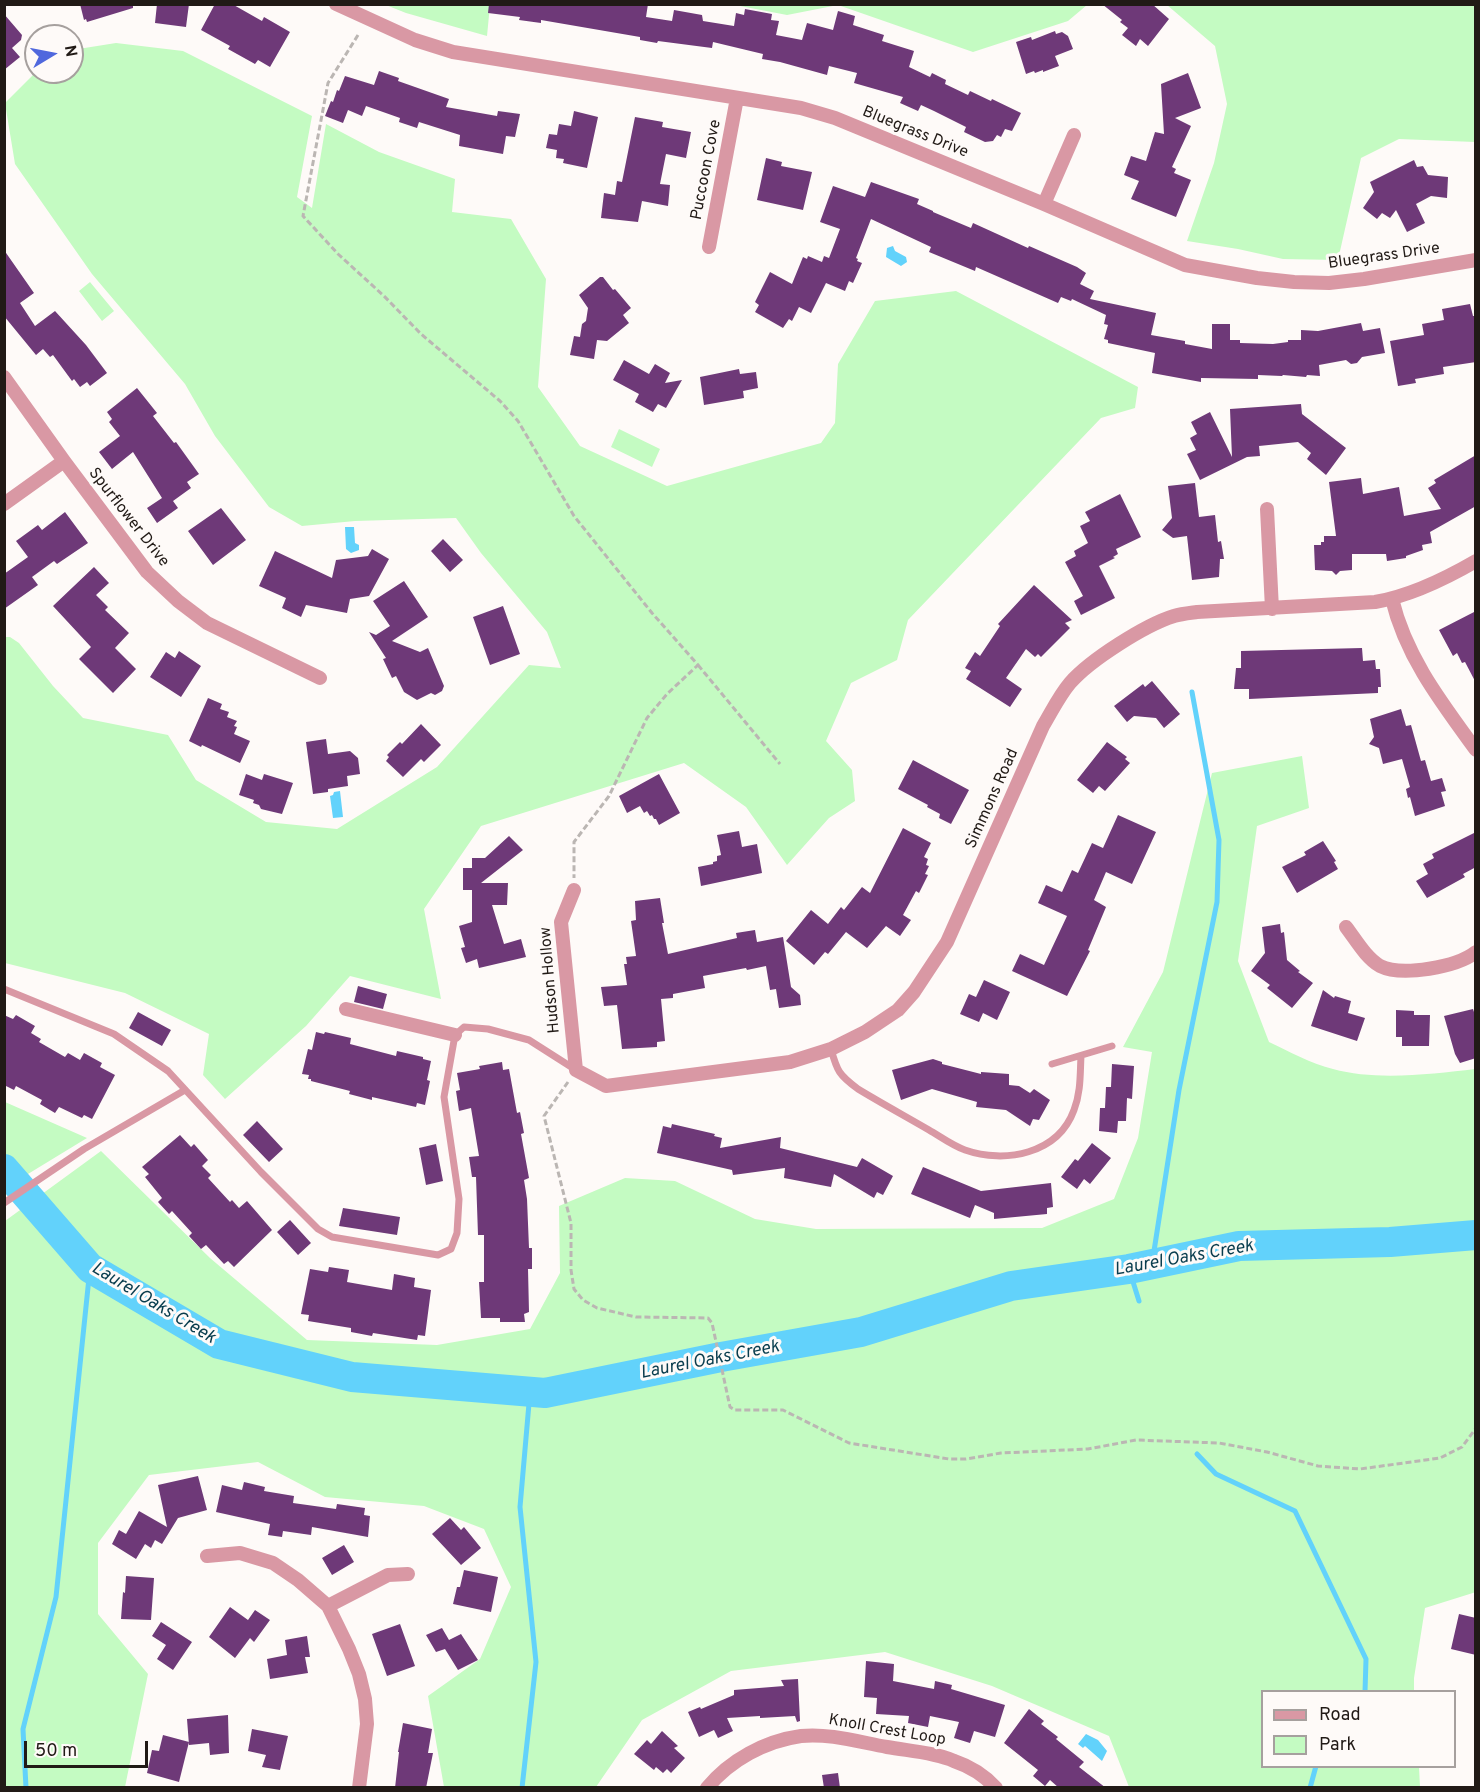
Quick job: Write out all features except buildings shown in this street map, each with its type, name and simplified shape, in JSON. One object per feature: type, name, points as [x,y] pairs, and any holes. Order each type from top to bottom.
[{"type":"street","name":"Bluegrass Drive","points":[[336,4],[415,40],[453,52],[801,108],[836,118],[1185,265],[1257,278],[1329,283],[1476,260]]},
{"type":"street","name":"Puccoon Cove","points":[[709,247],[737,98]]},
{"type":"street","points":[[1044,204],[1074,135]]},
{"type":"street","name":"Spurflower Drive","points":[[4,378],[147,572],[178,601],[207,623],[321,678]]},
{"type":"street","points":[[4,504],[64,461]]},
{"type":"street","points":[[1267,509],[1272,609]]},
{"type":"street","name":"Simmons Road","points":[[576,1070],[606,1086],[790,1062],[831,1049],[865,1032],[898,1010],[914,992],[947,942],[1043,726],[1072,681],[1094,662],[1150,627],[1175,616],[1197,612],[1358,604],[1392,599],[1444,578],[1476,561]]},
{"type":"street","points":[[1392,599],[1404,639],[1416,664],[1476,750]]},
{"type":"street","name":"Hudson Hollow","points":[[574,890],[561,922],[576,1070]]},
{"type":"street","points":[[1346,927],[1372,960],[1390,970],[1420,970],[1448,964],[1476,951]]},
{"type":"street","points":[[346,1009],[455,1035]]},
{"type":"street","points":[[207,1556],[240,1554],[273,1563],[298,1580],[328,1606],[352,1657],[365,1699],[367,1724],[359,1788]]},
{"type":"street","points":[[328,1606],[387,1575],[408,1574]]},
{"type":"street","name":"Knoll Crest Loop","points":[[707,1788],[721,1771],[742,1757],[771,1743],[802,1736],[829,1736],[937,1755],[956,1761],[976,1772],[996,1788]]},
{"type":"lane","points":[[4,989],[114,1035],[168,1071],[261,1172],[318,1229],[332,1237],[438,1255],[451,1249],[457,1233],[459,1199],[444,1097],[455,1035],[464,1027],[488,1029],[529,1040],[576,1070]]},
{"type":"lane","points":[[1052,1064],[1112,1046]]},
{"type":"lane","points":[[831,1049],[842,1077],[858,1089],[964,1150],[990,1157],[1024,1154],[1044,1146],[1063,1130],[1073,1112],[1080,1089],[1081,1056]]},
{"type":"lane","points":[[4,1203],[84,1149],[185,1090]]},
{"type":"path","points":[[358,35],[328,83],[303,216],[338,254],[421,334],[500,401],[518,421],[574,516],[652,613],[780,764]]},
{"type":"path","points":[[574,890],[574,842],[609,796],[647,718],[667,694],[698,665]]},
{"type":"path","points":[[576,1070],[544,1116],[571,1223],[571,1270],[574,1289],[584,1300],[597,1308],[636,1317],[708,1318],[712,1323],[730,1407],[735,1410],[783,1410],[849,1443],[949,1459],[966,1459],[1001,1453],[1088,1449],[1136,1440],[1219,1443],[1318,1466],[1360,1469],[1440,1458],[1462,1447],[1476,1428]]},
{"type":"green space","points":[[1087,4],[1068,21],[973,52],[838,5],[787,15],[735,5]]},
{"type":"green space","points":[[386,5],[490,5],[487,36],[406,13]]},
{"type":"green space","points":[[1167,5],[1475,5],[1475,142],[1399,139],[1361,158],[1338,260],[1283,259],[1187,241],[1214,163],[1227,104],[1215,46]]},
{"type":"green space","points":[[116,43],[183,51],[312,116],[297,197],[312,208],[326,124],[379,152],[455,179],[452,212],[511,219],[546,279],[538,387],[580,446],[667,486],[821,443],[835,423],[838,364],[875,301],[956,291],[1138,387],[1135,408],[1101,418],[908,620],[897,660],[851,683],[826,741],[852,770],[855,801],[829,818],[787,865],[746,807],[684,763],[481,826],[424,909],[441,999],[350,976],[306,1026],[225,1099],[203,1075],[209,1034],[125,993],[5,963],[5,637],[10,637],[19,643],[53,686],[83,718],[168,735],[196,780],[266,822],[337,829],[437,767],[529,665],[561,668],[547,632],[481,553],[456,518],[355,521],[302,526],[269,507],[215,436],[185,384],[92,274],[15,164],[5,103],[24,84],[84,84],[84,48]]},
{"type":"green space","points":[[90,282],[114,311],[102,321],[79,291]]},
{"type":"green space","points":[[619,429],[660,449],[652,467],[611,447]]},
{"type":"green space","points":[[1302,756],[1309,808],[1257,826],[1238,961],[1269,1042],[1317,1064],[1350,1073],[1385,1076],[1475,1069],[1476,1592],[1425,1608],[1414,1690],[1261,1690],[1261,1768],[1419,1768],[1420,1787],[1129,1787],[1109,1736],[992,1686],[885,1652],[731,1671],[642,1720],[596,1787],[444,1787],[428,1696],[480,1659],[511,1587],[484,1529],[424,1506],[325,1497],[258,1462],[149,1475],[98,1543],[98,1614],[148,1674],[125,1787],[5,1787],[5,1221],[101,1151],[210,1258],[307,1340],[437,1345],[530,1329],[560,1273],[559,1206],[625,1178],[675,1181],[755,1219],[816,1229],[1042,1228],[1114,1199],[1138,1138],[1152,1052],[1123,1047],[1163,972],[1212,773]]},
{"type":"green space","points":[[5,1102],[87,1138],[5,1188]]},
{"type":"water","points":[[893,246],[895,251],[906,257],[907,262],[901,266],[886,257],[887,248]]},
{"type":"water","points":[[345,527],[354,527],[355,543],[359,545],[359,550],[351,553],[346,549]]},
{"type":"water","points":[[340,791],[343,817],[333,818],[330,796]]},
{"type":"water","points":[[1086,1734],[1098,1740],[1107,1751],[1102,1761],[1085,1746],[1083,1748],[1078,1744]]},
{"type":"waterway","points":[[1152,1264],[1179,1090],[1217,902],[1219,840],[1192,692]]},
{"type":"waterway","name":"Laurel Oaks Creek","points":[[4,1169],[90,1268],[219,1344],[352,1377],[545,1393],[721,1357],[861,1332],[1011,1286],[1129,1269],[1239,1246],[1390,1242],[1476,1235]]},
{"type":"waterway","points":[[26,1788],[23,1729],[56,1597],[90,1268]]},
{"type":"waterway","points":[[1129,1269],[1139,1301]]},
{"type":"waterway","points":[[522,1788],[536,1662],[520,1507],[530,1392]]},
{"type":"waterway","points":[[1197,1454],[1216,1474],[1295,1511],[1366,1659],[1365,1690]]},
{"type":"waterway","points":[[1310,1788],[1315,1768]]}]
